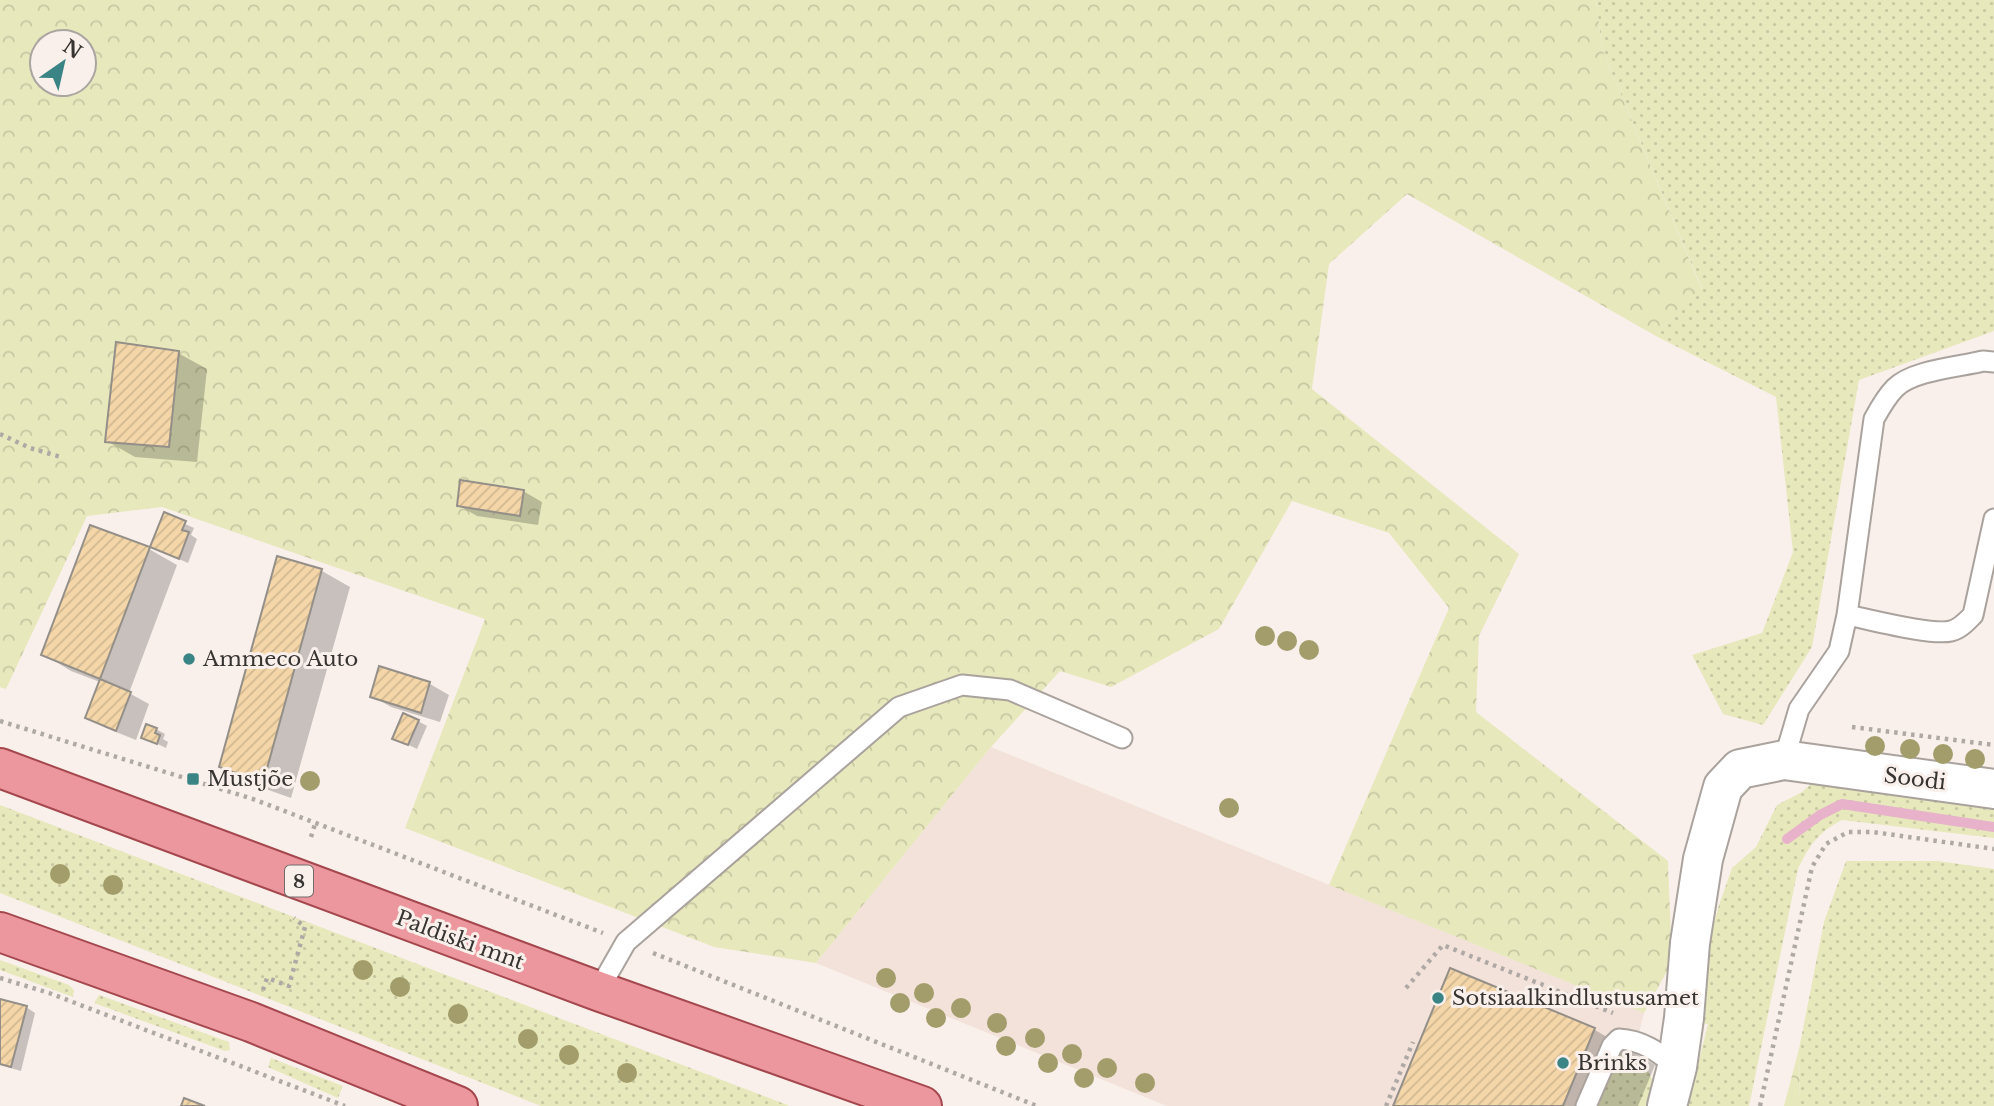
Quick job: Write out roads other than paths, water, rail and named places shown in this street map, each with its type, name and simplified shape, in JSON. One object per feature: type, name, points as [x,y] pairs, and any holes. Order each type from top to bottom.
[{"type":"main road","name":"Paldiski mnt","points":[[0,768],[598,991],[922,1106]]},
{"type":"main road","points":[[0,932],[251,1022],[458,1106]]},
{"type":"street","name":"Soodi","points":[[1784,760],[1994,789]]},
{"type":"street","points":[[1667,1106],[1666,1058],[1684,1018],[1690,943],[1703,859],[1723,787],[1740,769],[1784,760]]},
{"type":"lane","points":[[1784,760],[1799,709],[1839,651],[1847,615],[1874,419],[1883,402],[1897,386],[1918,375],[1983,361],[1994,362]]},
{"type":"lane","points":[[1847,615],[1934,632],[1951,631],[1962,625],[1973,615],[1994,520]]},
{"type":"lane","points":[[598,991],[626,942],[899,707],[962,685],[1010,690],[1122,738]]},
{"type":"lane","points":[[1586,1106],[1612,1046],[1619,1039],[1629,1039],[1666,1058]]},
{"type":"waterway","points":[[1787,839],[1820,815],[1842,804],[1994,827]]},
{"type":"place","name":"Ammeco Auto","points":[[189,659]]},
{"type":"place","name":"Mustjõe","points":[[193,779]]},
{"type":"place","name":"Sotsiaalkindlustusamet","points":[[1438,998]]},
{"type":"place","name":"Brinks","points":[[1563,1063]]}]
